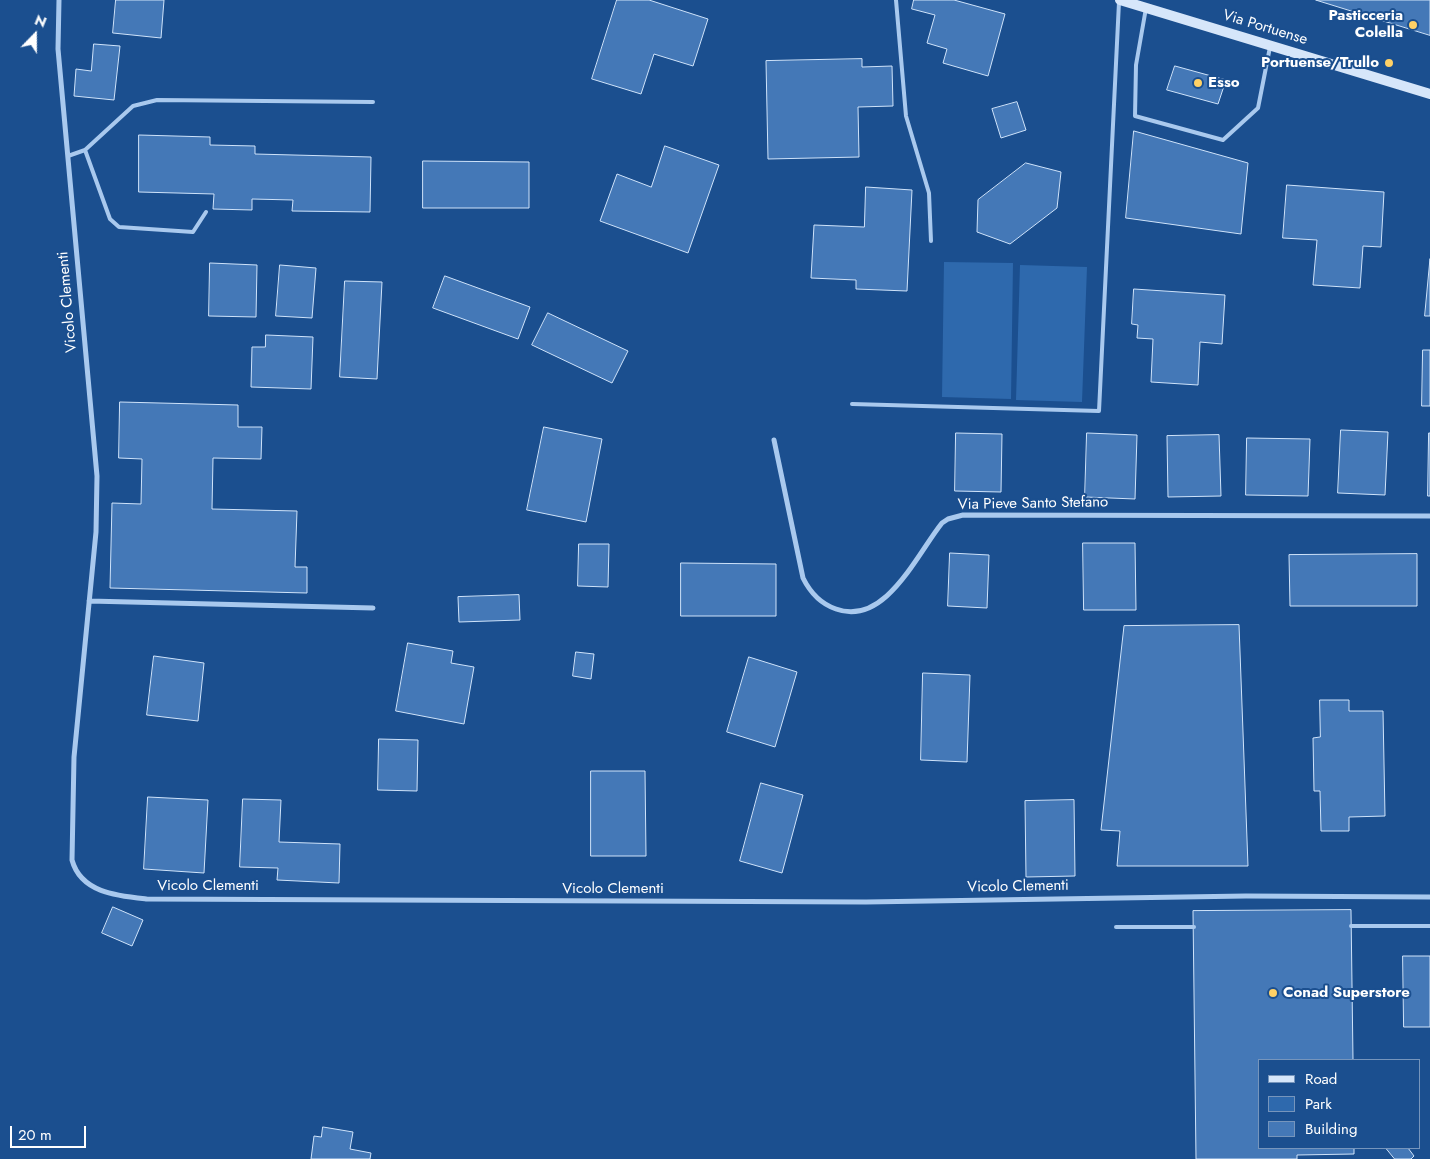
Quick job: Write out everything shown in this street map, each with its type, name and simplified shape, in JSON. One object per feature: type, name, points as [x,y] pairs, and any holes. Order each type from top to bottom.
[{"type":"main road","name":"Via Portuense","points":[[1120,0],[1430,94]]},
{"type":"street","name":"Vicolo Clementi","points":[[59,0],[58,50],[97,476],[96,532],[74,757],[72,860],[76,870],[86,883],[117,896],[157,899],[866,902],[1246,896],[1430,897]]},
{"type":"street","name":"Via Pieve Santo Stefano","points":[[774,440],[803,578],[820,601],[827,606],[846,612],[862,611],[873,607],[890,592],[909,570],[942,523],[955,516],[1430,516]]},
{"type":"street","points":[[90,601],[373,608]]},
{"type":"lane","points":[[896,0],[906,116],[929,193],[931,241]]},
{"type":"lane","points":[[852,404],[1099,411],[1120,0]]},
{"type":"lane","points":[[1146,8],[1136,64],[1135,116],[1223,140],[1258,108],[1270,45]]},
{"type":"lane","points":[[68,156],[85,150],[133,106],[157,100],[372,102]]},
{"type":"lane","points":[[85,150],[110,219],[119,227],[193,232],[206,212]]},
{"type":"lane","points":[[1351,926],[1430,926]]},
{"type":"lane","points":[[1116,927],[1194,927]]},
{"type":"green space","points":[[944,262],[1013,263],[1011,399],[942,397]]},
{"type":"green space","points":[[1020,265],[1087,267],[1082,402],[1016,400]]},
{"type":"building","points":[[116,0],[164,0],[161,38],[113,33]]},
{"type":"building","points":[[617,0],[649,0],[708,19],[693,66],[654,54],[641,94],[592,79]]},
{"type":"building","points":[[914,0],[954,0],[1005,14],[988,76],[943,63],[947,49],[927,43],[935,15],[912,9]]},
{"type":"building","points":[[1316,0],[1430,0],[1430,35]]},
{"type":"building","points":[[94,44],[120,46],[114,100],[74,96],[76,69],[91,71]]},
{"type":"building","points":[[862,59],[862,67],[892,66],[893,106],[858,107],[859,157],[768,159],[766,61]]},
{"type":"building","points":[[1175,66],[1226,80],[1218,104],[1167,90]]},
{"type":"building","points":[[1017,102],[1026,130],[1001,138],[992,109]]},
{"type":"building","points":[[1134,131],[1248,163],[1241,234],[1126,218]]},
{"type":"building","points":[[139,135],[210,137],[210,145],[255,146],[255,154],[371,157],[370,212],[292,211],[293,200],[252,199],[252,210],[213,209],[214,194],[139,192]]},
{"type":"building","points":[[665,146],[719,165],[688,253],[600,221],[617,174],[651,187]]},
{"type":"building","points":[[423,161],[529,162],[529,208],[423,208]]},
{"type":"building","points":[[1026,163],[1061,172],[1057,208],[1010,244],[977,232],[978,200]]},
{"type":"building","points":[[1287,185],[1384,192],[1381,247],[1363,246],[1360,288],[1313,285],[1317,240],[1283,238]]},
{"type":"building","points":[[866,187],[912,190],[907,291],[856,289],[856,280],[811,278],[814,225],[864,227]]},
{"type":"building","points":[[1430,259],[1430,316],[1425,316]]},
{"type":"building","points":[[210,263],[257,265],[256,317],[209,316]]},
{"type":"building","points":[[280,265],[316,268],[312,318],[276,316]]},
{"type":"building","points":[[445,276],[530,307],[518,339],[433,308]]},
{"type":"building","points":[[345,281],[382,282],[377,379],[340,377]]},
{"type":"building","points":[[1134,289],[1225,295],[1222,344],[1200,342],[1198,385],[1151,382],[1153,339],[1137,338],[1138,325],[1132,324]]},
{"type":"building","points":[[548,313],[628,351],[612,383],[532,345]]},
{"type":"building","points":[[266,335],[313,337],[311,389],[251,387],[252,347],[265,347]]},
{"type":"building","points":[[1423,350],[1430,350],[1430,406],[1422,406]]},
{"type":"building","points":[[120,402],[238,405],[238,427],[262,427],[261,459],[213,458],[212,509],[297,511],[295,567],[307,567],[307,593],[110,588],[112,503],[141,504],[142,459],[119,458]]},
{"type":"building","points":[[544,427],[602,439],[586,522],[527,510]]},
{"type":"building","points":[[1341,430],[1388,432],[1385,495],[1338,493]]},
{"type":"building","points":[[956,433],[1002,434],[1001,492],[955,491]]},
{"type":"building","points":[[1087,433],[1137,435],[1135,499],[1085,497]]},
{"type":"building","points":[[1429,433],[1430,496],[1428,496]]},
{"type":"building","points":[[1219,435],[1221,496],[1168,497],[1167,436]]},
{"type":"building","points":[[1247,438],[1310,439],[1308,496],[1246,495]]},
{"type":"building","points":[[1083,543],[1135,543],[1136,610],[1084,610]]},
{"type":"building","points":[[579,544],[609,544],[608,587],[578,586]]},
{"type":"building","points":[[950,553],[989,555],[987,608],[948,606]]},
{"type":"building","points":[[1417,554],[1417,606],[1290,606],[1289,555]]},
{"type":"building","points":[[681,563],[776,564],[776,616],[681,616]]},
{"type":"building","points":[[519,595],[520,620],[459,622],[458,597]]},
{"type":"building","points":[[1239,625],[1248,866],[1117,866],[1120,831],[1101,830],[1124,626]]},
{"type":"building","points":[[408,643],[453,651],[451,663],[474,667],[464,724],[396,711]]},
{"type":"building","points":[[576,652],[594,654],[591,679],[573,676]]},
{"type":"building","points":[[154,656],[204,663],[198,721],[147,715]]},
{"type":"building","points":[[749,657],[797,672],[775,747],[727,732]]},
{"type":"building","points":[[923,673],[970,675],[967,762],[921,760]]},
{"type":"building","points":[[1320,700],[1349,700],[1349,711],[1383,711],[1385,816],[1349,817],[1349,831],[1321,831],[1320,791],[1314,791],[1313,738],[1320,737]]},
{"type":"building","points":[[379,739],[418,740],[417,791],[378,790]]},
{"type":"building","points":[[591,771],[645,771],[646,856],[591,856]]},
{"type":"building","points":[[761,783],[803,795],[782,873],[740,861]]},
{"type":"building","points":[[148,797],[208,800],[204,873],[144,869]]},
{"type":"building","points":[[243,799],[281,800],[279,842],[340,844],[339,883],[277,880],[278,868],[240,867]]},
{"type":"building","points":[[1074,800],[1075,876],[1026,877],[1025,801]]},
{"type":"building","points":[[113,907],[143,920],[132,946],[102,933]]},
{"type":"building","name":"Conad Superstore","points":[[1351,910],[1353,1059],[1258,1059],[1258,1149],[1354,1149],[1354,1154],[1297,1155],[1297,1159],[1196,1159],[1193,911]]},
{"type":"building","points":[[1403,956],[1430,956],[1430,1027],[1404,1027]]},
{"type":"building","points":[[323,1127],[353,1132],[350,1149],[371,1153],[370,1159],[311,1159],[314,1136],[321,1137]]},
{"type":"building","points":[[1387,1149],[1409,1149],[1414,1156],[1411,1159],[1395,1159]]},
{"type":"place","name":"Pasticceria Colella","points":[[1413,25]]},
{"type":"place","name":"Portuense/Trullo","points":[[1389,63]]},
{"type":"place","name":"Esso","points":[[1198,83]]},
{"type":"place","name":"Conad Superstore","points":[[1273,993]]}]
